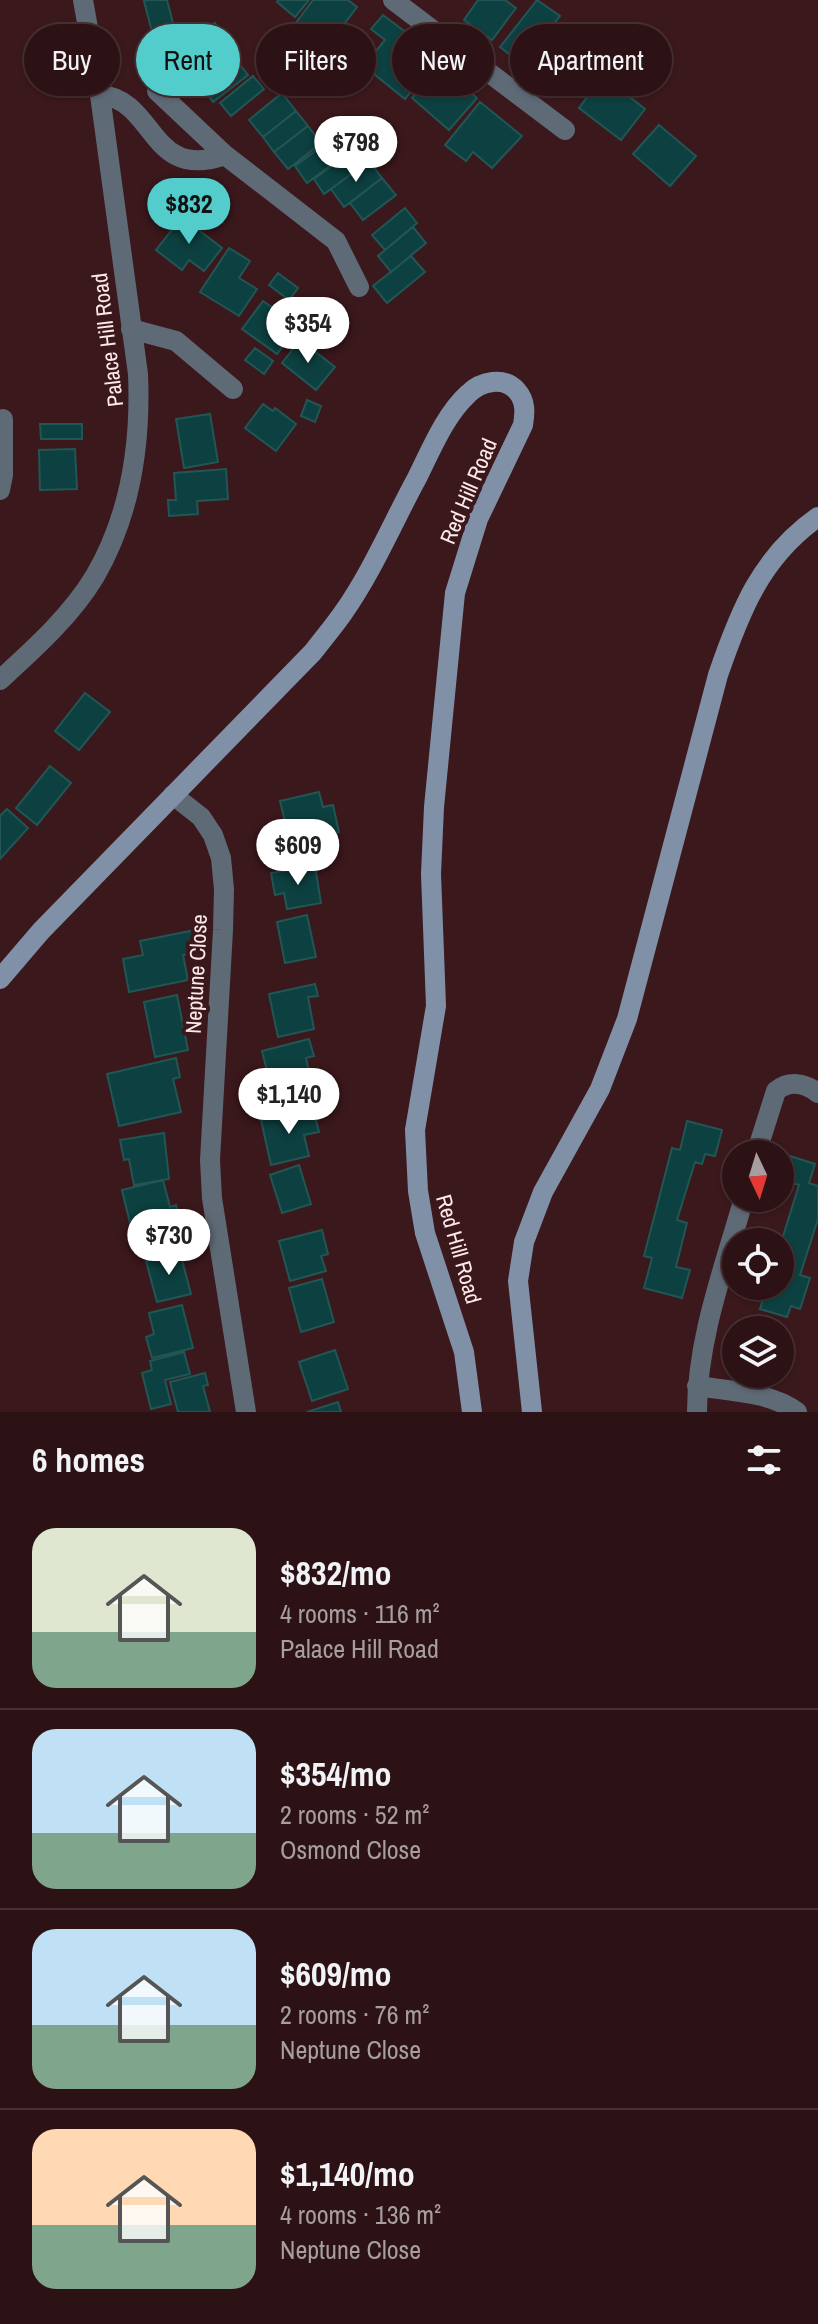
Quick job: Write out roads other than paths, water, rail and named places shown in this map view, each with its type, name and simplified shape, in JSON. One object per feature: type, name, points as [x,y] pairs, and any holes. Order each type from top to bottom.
[{"type":"street","name":"Palace Hill Road","points":[[83,0],[87,24]]},
{"type":"street","points":[[393,0],[565,130]]},
{"type":"street","name":"Palace Hill Road","points":[[0,680],[61,621],[95,576],[121,518],[137,454],[140,410],[138,374],[100,96]]},
{"type":"street","points":[[105,96],[119,99],[178,158],[191,162],[208,161],[225,155]]},
{"type":"street","points":[[162,96],[225,155],[336,241],[359,287]]},
{"type":"street","points":[[131,329],[176,341],[233,389]]},
{"type":"street","name":"Red Hill Road","points":[[0,979],[41,931],[313,652],[344,612],[443,428],[467,394],[490,381],[516,388],[526,412],[523,425],[478,519],[455,593],[431,860],[436,1006],[415,1130],[418,1191],[425,1233],[464,1352],[472,1412]]},
{"type":"street","points":[[0,490],[3,419]]},
{"type":"street","name":"Red Hill Road","points":[[532,1412],[518,1281],[528,1230],[543,1192],[600,1089],[627,1019],[702,734],[738,619],[758,578],[796,532],[818,517]]},
{"type":"street","name":"Neptune Close","points":[[173,795],[201,817],[213,835],[222,873],[223,930],[210,1160],[212,1198],[246,1412]]},
{"type":"street","points":[[760,1140],[776,1091],[783,1085],[810,1087],[818,1093]]},
{"type":"street","points":[[697,1412],[697,1386],[704,1341],[740,1212]]},
{"type":"street","points":[[697,1386],[759,1396],[797,1412]]}]
